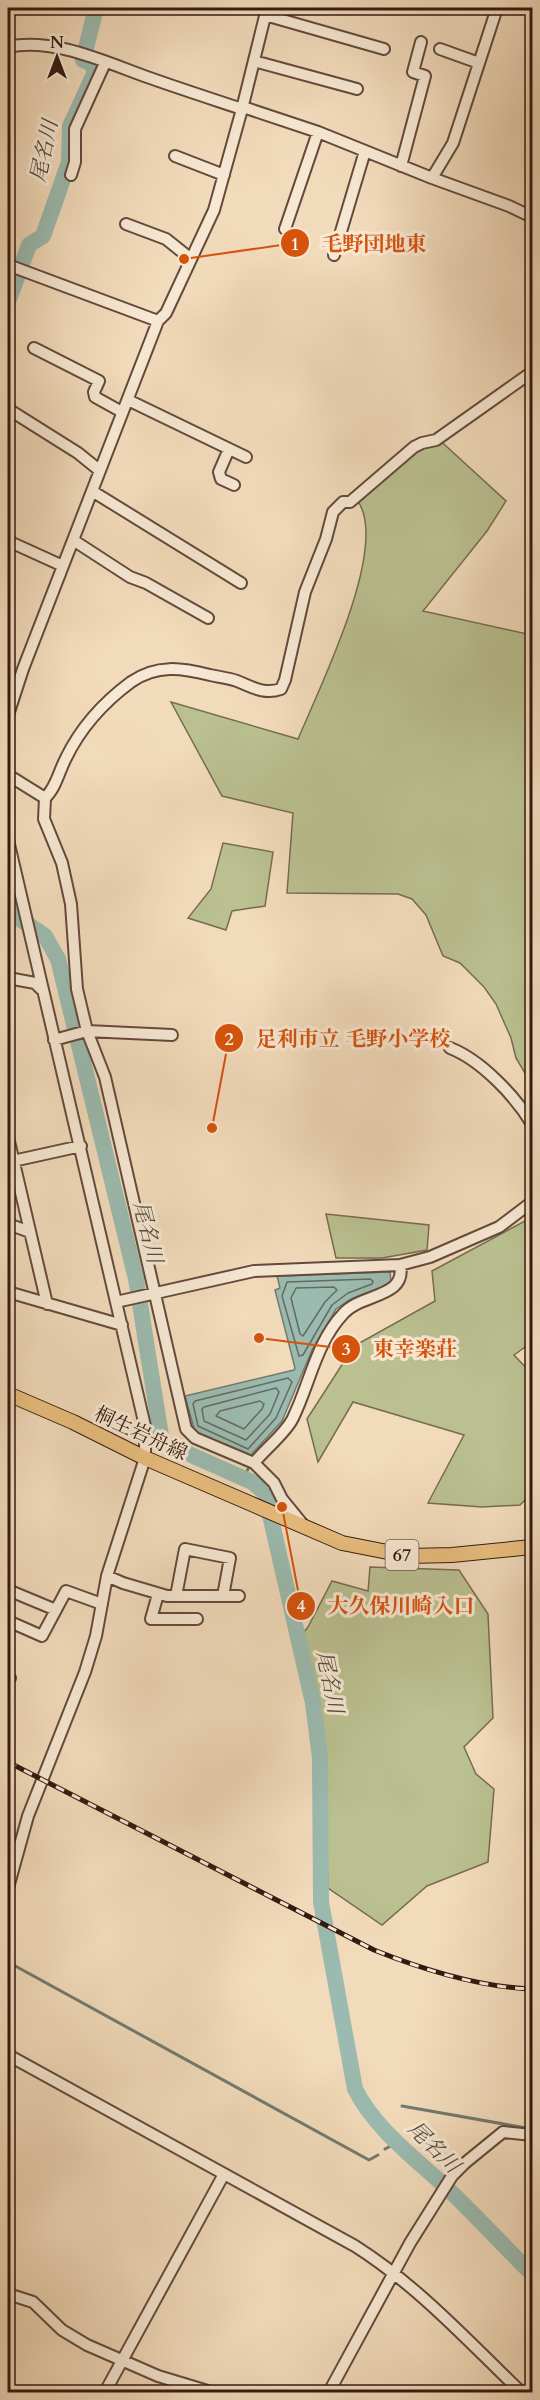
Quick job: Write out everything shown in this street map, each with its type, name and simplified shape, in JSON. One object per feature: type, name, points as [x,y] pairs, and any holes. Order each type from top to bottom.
[{"type":"main road","name":"桐生岩舟線","points":[[8,1394],[73,1422],[145,1458],[304,1526]]},
{"type":"main road","name":"67","points":[[304,1526],[342,1543],[408,1556],[452,1555],[532,1547]]},
{"type":"street","points":[[432,178],[453,143],[495,8]]},
{"type":"street","points":[[8,715],[23,669],[158,321],[166,313],[213,210],[243,108],[266,11],[384,49]]},
{"type":"street","points":[[401,166],[424,76],[413,72],[421,42]]},
{"type":"street","points":[[8,47],[17,45],[49,47],[318,132],[532,217]]},
{"type":"street","points":[[440,49],[479,63]]},
{"type":"street","points":[[254,61],[357,89]]},
{"type":"street","points":[[71,175],[75,162],[75,129],[105,63]]},
{"type":"street","points":[[285,229],[318,132]]},
{"type":"street","points":[[334,255],[365,152]]},
{"type":"street","points":[[175,156],[225,175]]},
{"type":"street","points":[[126,224],[166,239],[191,259]]},
{"type":"street","points":[[8,265],[158,321]]},
{"type":"street","points":[[34,348],[99,381],[94,392],[95,397],[122,412]]},
{"type":"street","points":[[304,1526],[282,1499],[274,1483],[254,1464],[190,1435],[186,1429],[150,1294],[105,1077],[85,1032],[77,990],[71,904],[62,863],[44,819],[45,798],[51,793],[65,758],[82,727],[114,697],[143,675],[175,668],[234,680],[259,691],[273,692],[281,689],[305,592],[323,547],[333,512],[338,506],[350,502],[414,447],[436,440],[532,372]]},
{"type":"street","points":[[128,400],[246,457]]},
{"type":"street","points":[[8,409],[78,453],[99,470]]},
{"type":"street","points":[[229,449],[219,472],[221,479],[234,485]]},
{"type":"street","points":[[92,491],[241,583]]},
{"type":"street","points":[[73,540],[130,577],[146,583],[208,618]]},
{"type":"street","points":[[8,541],[63,566]]},
{"type":"street","points":[[8,775],[45,798]]},
{"type":"street","points":[[8,840],[41,989],[59,1038],[81,1146],[145,1426],[145,1458],[107,1576],[82,1682],[28,1816],[8,1888]]},
{"type":"street","points":[[8,978],[35,983],[41,989]]},
{"type":"street","points":[[59,1038],[85,1032],[172,1035]]},
{"type":"street","points":[[450,1048],[472,1058],[518,1103],[532,1124]]},
{"type":"street","points":[[8,1137],[10,1160],[47,1304]]},
{"type":"street","points":[[10,1160],[81,1146]]},
{"type":"street","points":[[116,1302],[241,1272],[264,1269],[400,1264],[430,1257],[499,1227],[532,1202]]},
{"type":"street","points":[[8,1224],[30,1232]]},
{"type":"street","points":[[254,1464],[292,1420],[322,1343],[343,1313],[357,1302],[391,1290],[399,1282],[400,1264]]},
{"type":"street","points":[[8,1292],[122,1325]]},
{"type":"street","points":[[176,1596],[185,1549],[230,1558],[223,1596]]},
{"type":"street","points":[[107,1576],[158,1594],[239,1596]]},
{"type":"street","points":[[8,1590],[56,1610]]},
{"type":"street","points":[[8,1621],[42,1636],[66,1592],[102,1604]]},
{"type":"street","points":[[158,1594],[151,1619],[197,1619]]},
{"type":"street","points":[[8,2055],[355,2246],[394,2272],[521,2392]]},
{"type":"street","points":[[330,2392],[394,2272],[452,2176],[503,2132],[532,2135]]},
{"type":"street","points":[[105,2392],[225,2174]]},
{"type":"street","points":[[8,2294],[33,2302],[62,2330],[87,2345],[158,2376],[211,2392]]},
{"type":"green space","points":[[434,435],[506,501],[487,531],[423,611],[532,635],[532,1085],[516,1058],[511,1038],[496,1004],[484,987],[460,963],[443,956],[426,915],[412,899],[398,894],[287,893],[293,813],[222,796],[171,702],[298,739],[333,658],[356,593],[363,563],[366,535],[363,512],[355,495]]},
{"type":"green space","points":[[223,843],[273,852],[265,906],[232,911],[226,930],[188,918],[211,889]]},
{"type":"green space","points":[[326,1214],[429,1225],[427,1250],[382,1258],[336,1258]]},
{"type":"green space","points":[[532,1214],[532,1342],[514,1355],[532,1374],[532,1493],[520,1505],[482,1507],[428,1503],[464,1435],[353,1402],[318,1462],[307,1419],[354,1346],[435,1301],[432,1271],[527,1220]]},
{"type":"green space","points":[[370,1567],[459,1570],[488,1614],[493,1718],[464,1747],[476,1774],[494,1789],[488,1862],[427,1886],[382,1925],[328,1888],[322,1735],[302,1634],[332,1581],[368,1591]]},
{"type":"water","points":[[390,1272],[391,1281],[385,1286],[351,1299],[336,1309],[312,1350],[282,1421],[249,1457],[195,1432],[185,1396],[294,1370],[275,1290],[280,1288],[277,1276]]},
{"type":"waterway","name":"尾名川","points":[[8,302],[29,245],[43,236],[69,162],[70,126],[95,72],[91,63],[83,60],[96,8]]},
{"type":"waterway","name":"尾名川","points":[[8,911],[45,936],[58,959],[136,1279],[162,1442],[252,1482],[265,1493],[313,1703],[320,1758],[321,1902],[355,2089],[363,2104],[385,2130],[448,2189],[532,2274]]},
{"type":"waterway","points":[[244,1478],[248,1469]]},
{"type":"waterway","points":[[8,1962],[369,2160],[378,2155]]},
{"type":"waterway","points":[[402,2106],[532,2129]]},
{"type":"waterway","points":[[385,2149],[396,2143]]},
{"type":"railway","points":[[8,1762],[374,1950],[471,1981],[532,1989]]},
{"type":"place","name":"毛野団地東","points":[[184,259]]},
{"type":"place","name":"足利市立 毛野小学校","points":[[212,1128]]},
{"type":"place","name":"東幸楽荘","points":[[259,1338]]},
{"type":"place","name":"大久保川崎入口","points":[[282,1507]]}]
